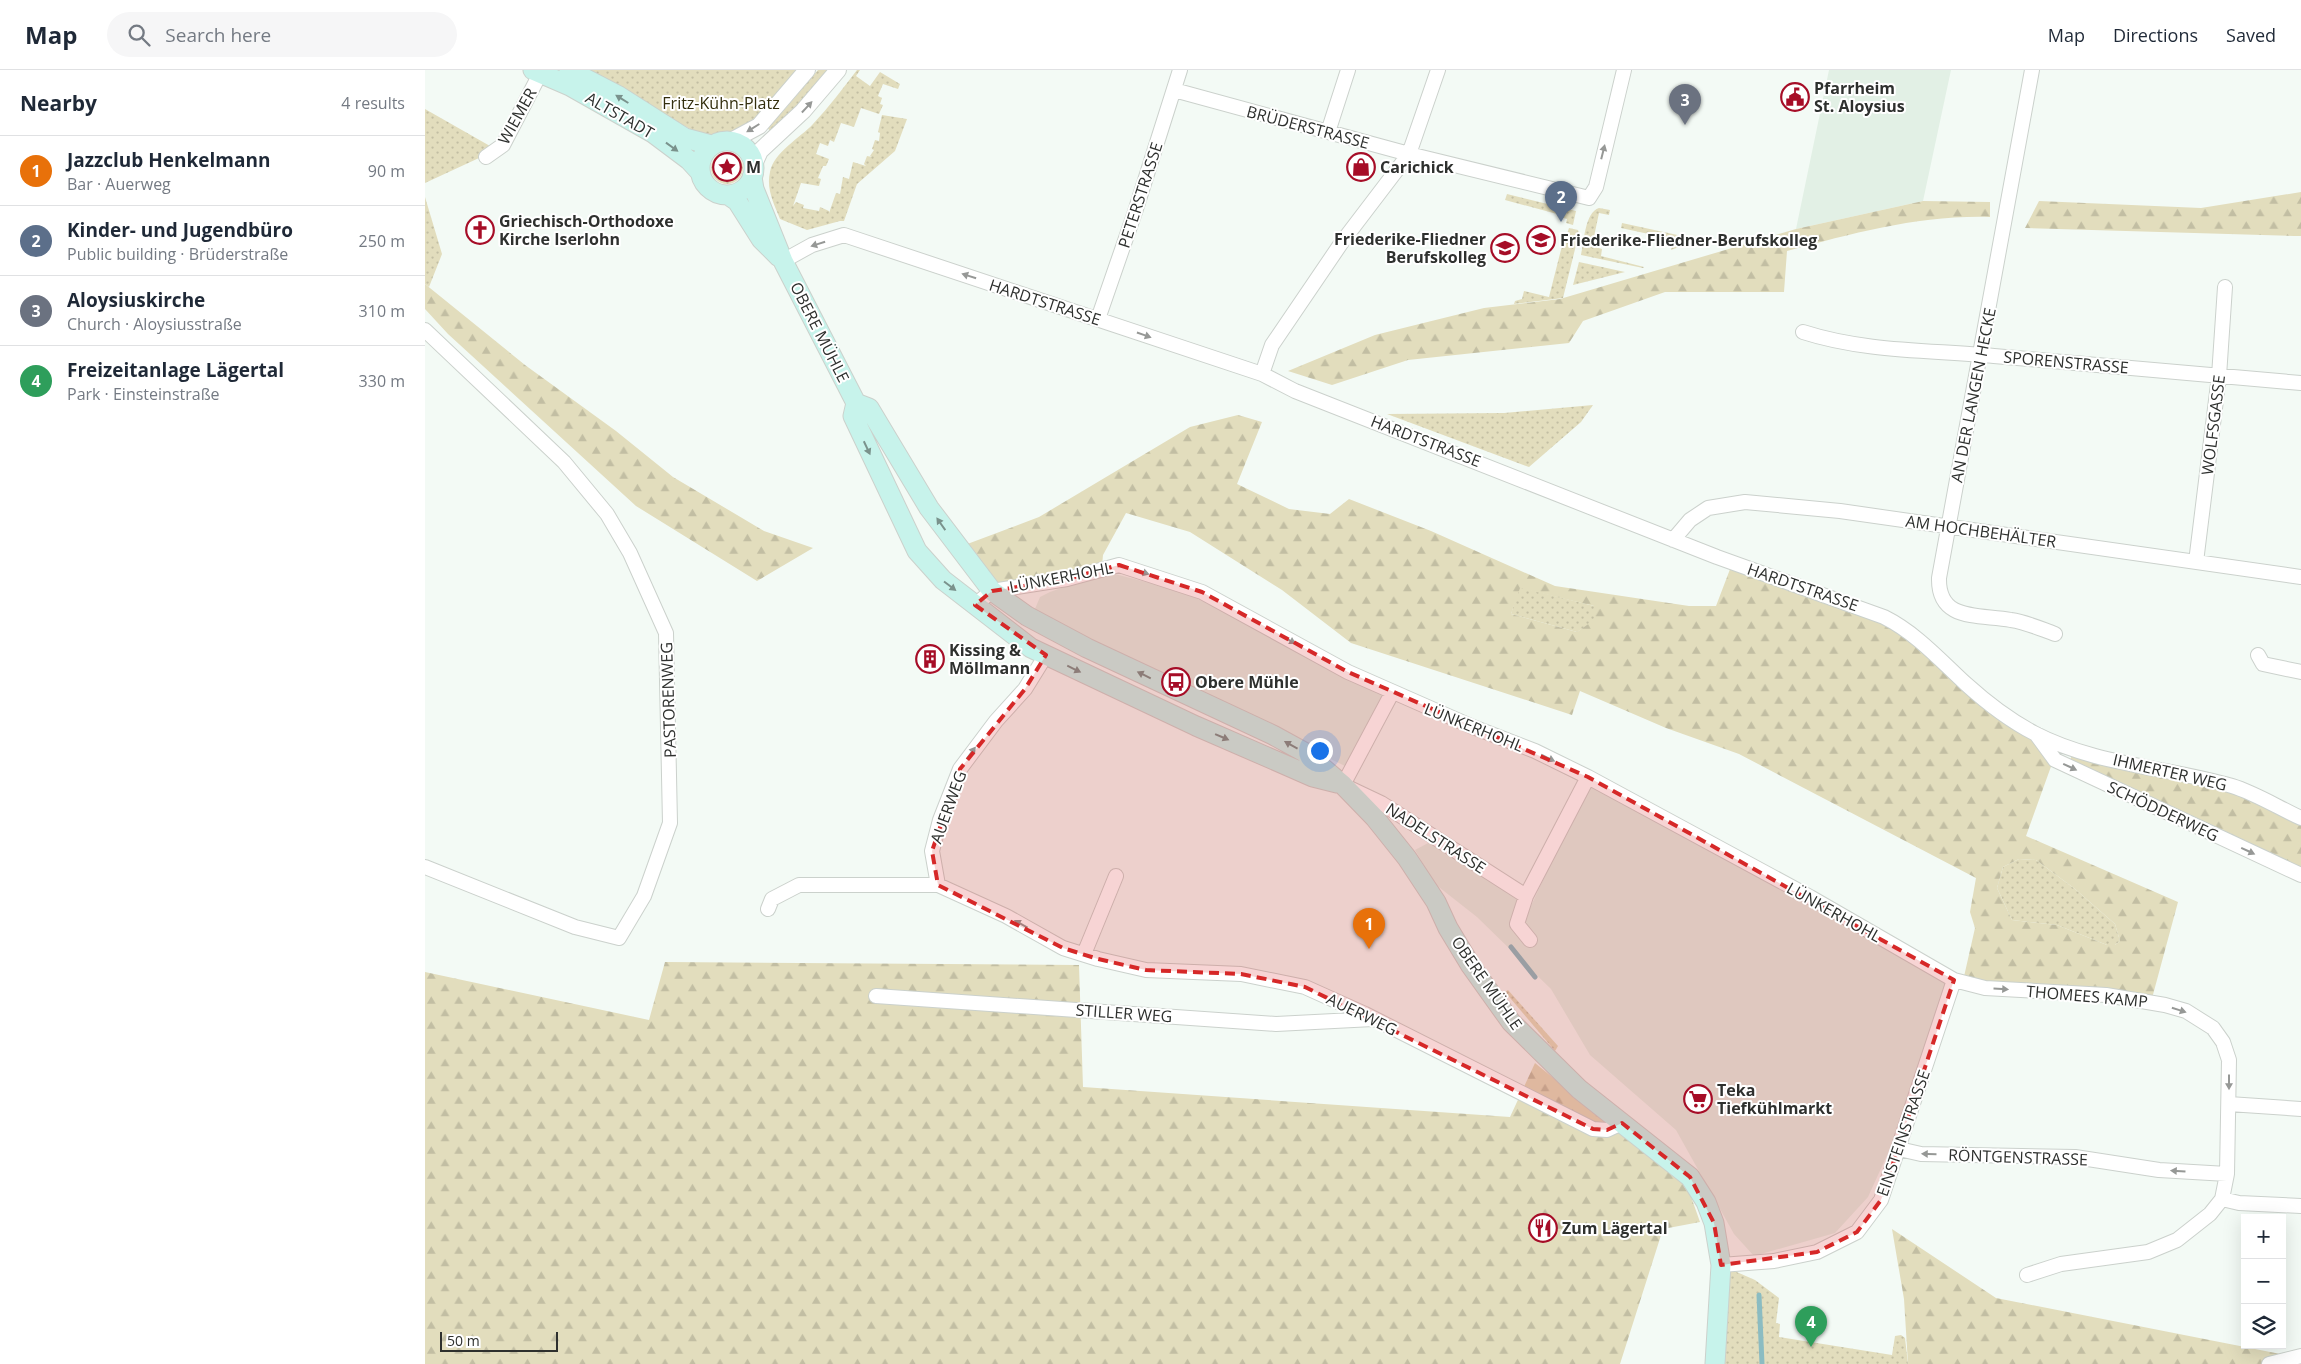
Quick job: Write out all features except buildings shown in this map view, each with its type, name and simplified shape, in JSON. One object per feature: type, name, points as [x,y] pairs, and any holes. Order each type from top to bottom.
[{"type":"main road","name":"ALTSTADT","points":[[569,70],[619,96],[685,138],[711,146]]},
{"type":"main road","name":"ALTSTADT","points":[[538,71],[569,86],[653,133],[689,160],[700,172]]},
{"type":"main road","points":[[721,141],[731,141],[746,149],[753,170],[744,189],[728,195],[718,194],[709,189],[700,172],[701,159],[711,146],[721,141]]},
{"type":"main road","name":"OBERE MÜHLE","points":[[753,170],[754,189],[783,261],[856,403],[853,416],[917,551],[943,580],[1031,648],[1196,726],[1313,777],[1343,785]]},
{"type":"main road","name":"OBERE MÜHLE","points":[[728,195],[737,201],[761,239],[783,261]]},
{"type":"main road","name":"OBERE MÜHLE","points":[[856,403],[869,408],[929,508],[992,591],[1027,616],[1087,648],[1304,752],[1343,785],[1375,818],[1407,858],[1436,902],[1448,928],[1471,966],[1511,1022],[1553,1065],[1690,1178],[1706,1202],[1714,1224],[1721,1265],[1715,1364]]},
{"type":"street","points":[[731,141],[759,126],[807,70]]},
{"type":"street","points":[[753,170],[760,151],[803,111],[838,70]]},
{"type":"street","name":"PETERSTRASSE","points":[[1098,319],[1135,212],[1180,70]]},
{"type":"street","points":[[1328,132],[1348,70]]},
{"type":"street","points":[[1262,374],[1272,345],[1342,242],[1409,154],[1437,70]]},
{"type":"street","name":"BRÜDERSTRASSE","points":[[1174,90],[1409,154],[1589,198],[1596,187],[1623,70]]},
{"type":"street","name":"AN DER LANGEN HECKE","points":[[2032,70],[1948,526],[1938,591],[1942,602],[1955,612],[2013,620],[2055,634]]},
{"type":"street","name":"WIEMER","points":[[486,158],[503,146],[538,71]]},
{"type":"street","name":"HARDTSTRASSE","points":[[783,261],[812,245],[844,235],[1262,374],[1295,390],[1673,540],[1863,608],[1897,623],[1927,647],[1967,685],[2002,714],[2036,734]]},
{"type":"street","name":"WOLFSGASSE","points":[[2196,562],[2219,376],[2225,287]]},
{"type":"street","name":"PASTORENWEG","points":[[425,330],[564,462],[607,514],[630,553],[666,633],[670,823],[644,896],[619,938],[575,927],[425,866]]},
{"type":"street","name":"SPORENSTRASSE","points":[[1803,332],[1828,340],[1905,351],[1980,355],[2301,383]]},
{"type":"street","name":"AM HOCHBEHÄLTER","points":[[1673,540],[1690,520],[1707,508],[1745,502],[1841,511],[2301,577]]},
{"type":"street","name":"LÜNKERHOHL","points":[[975,605],[992,591],[1067,579],[1119,565],[1202,592],[1348,672],[1392,693],[1535,751],[1587,776],[1809,897],[1954,980]]},
{"type":"street","name":"AUERWEG","points":[[1046,655],[1025,689],[996,721],[960,769],[940,820],[932,851],[938,885],[1006,916],[1063,948],[1083,954],[1146,970],[1241,974],[1305,987],[1593,1129],[1607,1130],[1622,1123]]},
{"type":"street","points":[[2258,655],[2263,664],[2301,672]]},
{"type":"street","points":[[1343,785],[1392,693]]},
{"type":"street","name":"IHMERTER WEG","points":[[2036,734],[2085,752],[2233,786],[2301,818]]},
{"type":"street","name":"SCHÖDDERWEG","points":[[2036,734],[2055,760],[2301,875]]},
{"type":"street","points":[[1530,940],[1517,924],[1526,896],[1587,776]]},
{"type":"street","name":"NADELSTRASSE","points":[[1343,785],[1381,803],[1526,896]]},
{"type":"street","points":[[1083,954],[1116,876]]},
{"type":"street","points":[[768,909],[772,899],[799,884],[938,885]]},
{"type":"street","name":"THOMEES KAMP","points":[[1954,980],[1985,988],[2130,998],[2185,1011],[2213,1028],[2223,1042],[2229,1060],[2227,1174],[2222,1199],[2210,1214],[2177,1240],[2147,1252],[2061,1264],[2027,1275]]},
{"type":"street","name":"EINSTEINSTRASSE","points":[[1721,1265],[1774,1261],[1817,1252],[1857,1232],[1881,1200],[1954,980]]},
{"type":"street","name":"STILLER WEG","points":[[876,996],[1276,1024],[1373,1019]]},
{"type":"street","points":[[2229,1104],[2301,1109]]},
{"type":"street","name":"RÖNTGENSTRASSE","points":[[1899,1150],[1921,1154],[2075,1156],[2159,1170],[2227,1174]]},
{"type":"street","points":[[2222,1199],[2301,1206]]},
{"type":"street","points":[[2269,1364],[2301,1356]]},
{"type":"highlighted area","points":[[1119,565],[1202,592],[1348,672],[1588,777],[1954,980],[1881,1200],[1857,1232],[1817,1252],[1721,1265],[1714,1223],[1690,1177],[1622,1123],[1607,1130],[1593,1129],[1305,987],[1241,974],[1146,970],[1098,959],[1063,948],[938,885],[932,851],[960,769],[1025,689],[1046,655],[975,605],[992,591],[1067,579]]},
{"type":"shaded area","points":[[1829,70],[1951,70],[1923,201],[1796,229]]},
{"type":"shaded area","points":[[1107,572],[1181,591],[1265,631],[1384,695],[1345,766],[1086,639],[1035,609],[1040,597]]},
{"type":"shaded area","points":[[1589,780],[1951,981],[1893,1142],[1868,1197],[1835,1233],[1754,1256],[1734,1234],[1676,1130],[1590,1055],[1551,989],[1477,917],[1435,884],[1415,850],[1430,842],[1531,906]]},
{"type":"green space","name":"Fritz-Kühn-Platz","points":[[583,70],[802,70],[744,133],[719,138],[694,131]]},
{"type":"green space","points":[[818,70],[827,70],[803,99],[770,131],[766,126],[785,109]]},
{"type":"green space","points":[[857,70],[860,70],[856,76],[870,86],[880,72],[900,84],[898,89],[883,84],[878,96],[882,98],[880,104],[883,105],[879,114],[861,108],[854,127],[841,123],[834,142],[830,140],[828,146],[820,143],[816,154],[829,159],[826,166],[823,166],[818,178],[821,179],[819,186],[801,183],[793,206],[796,202],[804,205],[803,208],[819,211],[820,207],[829,211],[829,213],[836,193],[840,194],[843,177],[849,179],[853,162],[866,166],[864,164],[867,156],[872,157],[870,156],[874,150],[872,149],[875,140],[879,141],[880,133],[878,132],[882,115],[907,119],[895,151],[857,184],[844,221],[807,230],[780,219],[773,202],[769,184],[772,165],[788,146],[819,118]]},
{"type":"green space","points":[[425,109],[490,146],[479,158],[425,183]]},
{"type":"green space","points":[[727,152],[733,153],[738,157],[742,162],[742,174],[738,179],[733,183],[727,184],[721,183],[716,179],[712,174],[711,168],[712,162],[716,157],[721,153]]},
{"type":"green space","points":[[2301,192],[2301,236],[2025,228],[2039,201],[2201,208]]},
{"type":"green space","points":[[1507,194],[1576,211],[1573,225],[1566,223],[1567,219],[1557,216],[1557,214],[1505,200]]},
{"type":"green space","points":[[425,197],[442,254],[429,287],[425,284]]},
{"type":"green space","points":[[1923,201],[1990,202],[1990,217],[1964,217],[1912,222],[1862,232],[1787,251],[1784,292],[1665,292],[1583,321],[1569,343],[1408,360],[1332,385],[1288,371],[1375,335],[1484,308],[1560,299],[1796,229]]},
{"type":"green space","points":[[1599,208],[1610,210],[1609,215],[1599,213],[1592,246],[1602,249],[1601,256],[1643,268],[1581,255],[1588,221],[1594,211]]},
{"type":"green space","points":[[1622,223],[1696,239],[1696,241],[1671,250],[1672,239],[1621,228]]},
{"type":"green space","points":[[1569,228],[1578,230],[1579,233],[1563,298],[1514,304],[1515,301],[1522,299],[1524,291],[1549,297],[1565,234],[1567,234]]},
{"type":"green space","points":[[1579,262],[1625,272],[1573,285]]},
{"type":"green space","points":[[425,284],[525,365],[616,431],[673,477],[764,531],[813,548],[757,581],[636,506],[448,334],[425,309]]},
{"type":"green space","points":[[1593,405],[1581,422],[1529,467],[1387,414],[1504,413]]},
{"type":"green space","points":[[1238,415],[1262,422],[1237,484],[1289,509],[1330,514],[1349,499],[1431,531],[1555,586],[1689,606],[1716,606],[1732,564],[1882,618],[2034,734],[2053,761],[2026,836],[2178,902],[2151,1002],[1963,981],[1975,928],[1970,912],[1976,878],[1739,754],[1666,728],[1580,691],[1572,715],[1351,643],[1282,590],[1190,532],[1126,513],[1103,555],[1102,566],[997,587],[962,546],[1039,517],[1190,427]],"holes":[[[1520,588],[1594,606],[1594,620],[1577,632],[1511,614]],[[2019,859],[2036,860],[2075,889],[2115,924],[2120,941],[2115,945],[2107,945],[2057,925],[2012,920],[1997,888],[2003,867]]]},
{"type":"green space","points":[[1519,587],[1594,606],[1594,621],[1577,632],[1511,614]]},
{"type":"green space","points":[[2073,751],[2233,786],[2301,817],[2301,873],[2069,764]]},
{"type":"green space","points":[[2019,859],[2036,860],[2075,889],[2115,924],[2120,941],[2115,945],[2107,945],[2057,925],[2012,920],[1997,888],[2003,867]]},
{"type":"green space","points":[[665,962],[1079,965],[1083,1087],[1510,1117],[1535,1063],[1688,1188],[1700,1222],[1663,1229],[1620,1364],[425,1364],[425,972],[649,1020]]},
{"type":"green space","points":[[1508,990],[1558,1046],[1555,1051],[1505,992]]},
{"type":"green space","points":[[1892,1229],[1996,1298],[2241,1346],[2241,1349],[2255,1349],[2301,1358],[2301,1364],[1908,1364],[1904,1299]]},
{"type":"green space","points":[[1723,1266],[1755,1280],[1779,1298],[1776,1323],[1780,1324],[1779,1337],[1892,1355],[1895,1336],[1901,1335],[1905,1338],[1908,1364],[1719,1364]]},
{"type":"waterway","points":[[1511,947],[1535,977]]},
{"type":"waterway","points":[[1759,1295],[1762,1364]]},
{"type":"place","name":"Pfarrheim St. Aloysius","points":[[1795,97]]},
{"type":"place","name":"Aloysiuskirche","points":[[1685,125]]},
{"type":"place","name":"M","points":[[727,167]]},
{"type":"place","name":"Carichick","points":[[1361,167]]},
{"type":"place","name":"Kinder- und Jugendbüro","points":[[1561,222]]},
{"type":"place","name":"Griechisch-Orthodoxe Kirche Iserlohn","points":[[480,230]]},
{"type":"place","name":"Friederike-Fliedner-Berufskolleg","points":[[1541,240]]},
{"type":"place","name":"Friederike-Fliedner Berufskolleg","points":[[1505,248]]},
{"type":"place","name":"Kissing & Möllmann","points":[[930,659]]},
{"type":"place","name":"Obere Mühle","points":[[1176,682]]},
{"type":"place","name":"Jazzclub Henkelmann","points":[[1369,949]]},
{"type":"place","name":"Teka Tiefkühlmarkt","points":[[1698,1099]]},
{"type":"place","name":"Zum Lägertal","points":[[1543,1228]]},
{"type":"place","name":"Freizeitanlage Lägertal","points":[[1811,1347]]}]
